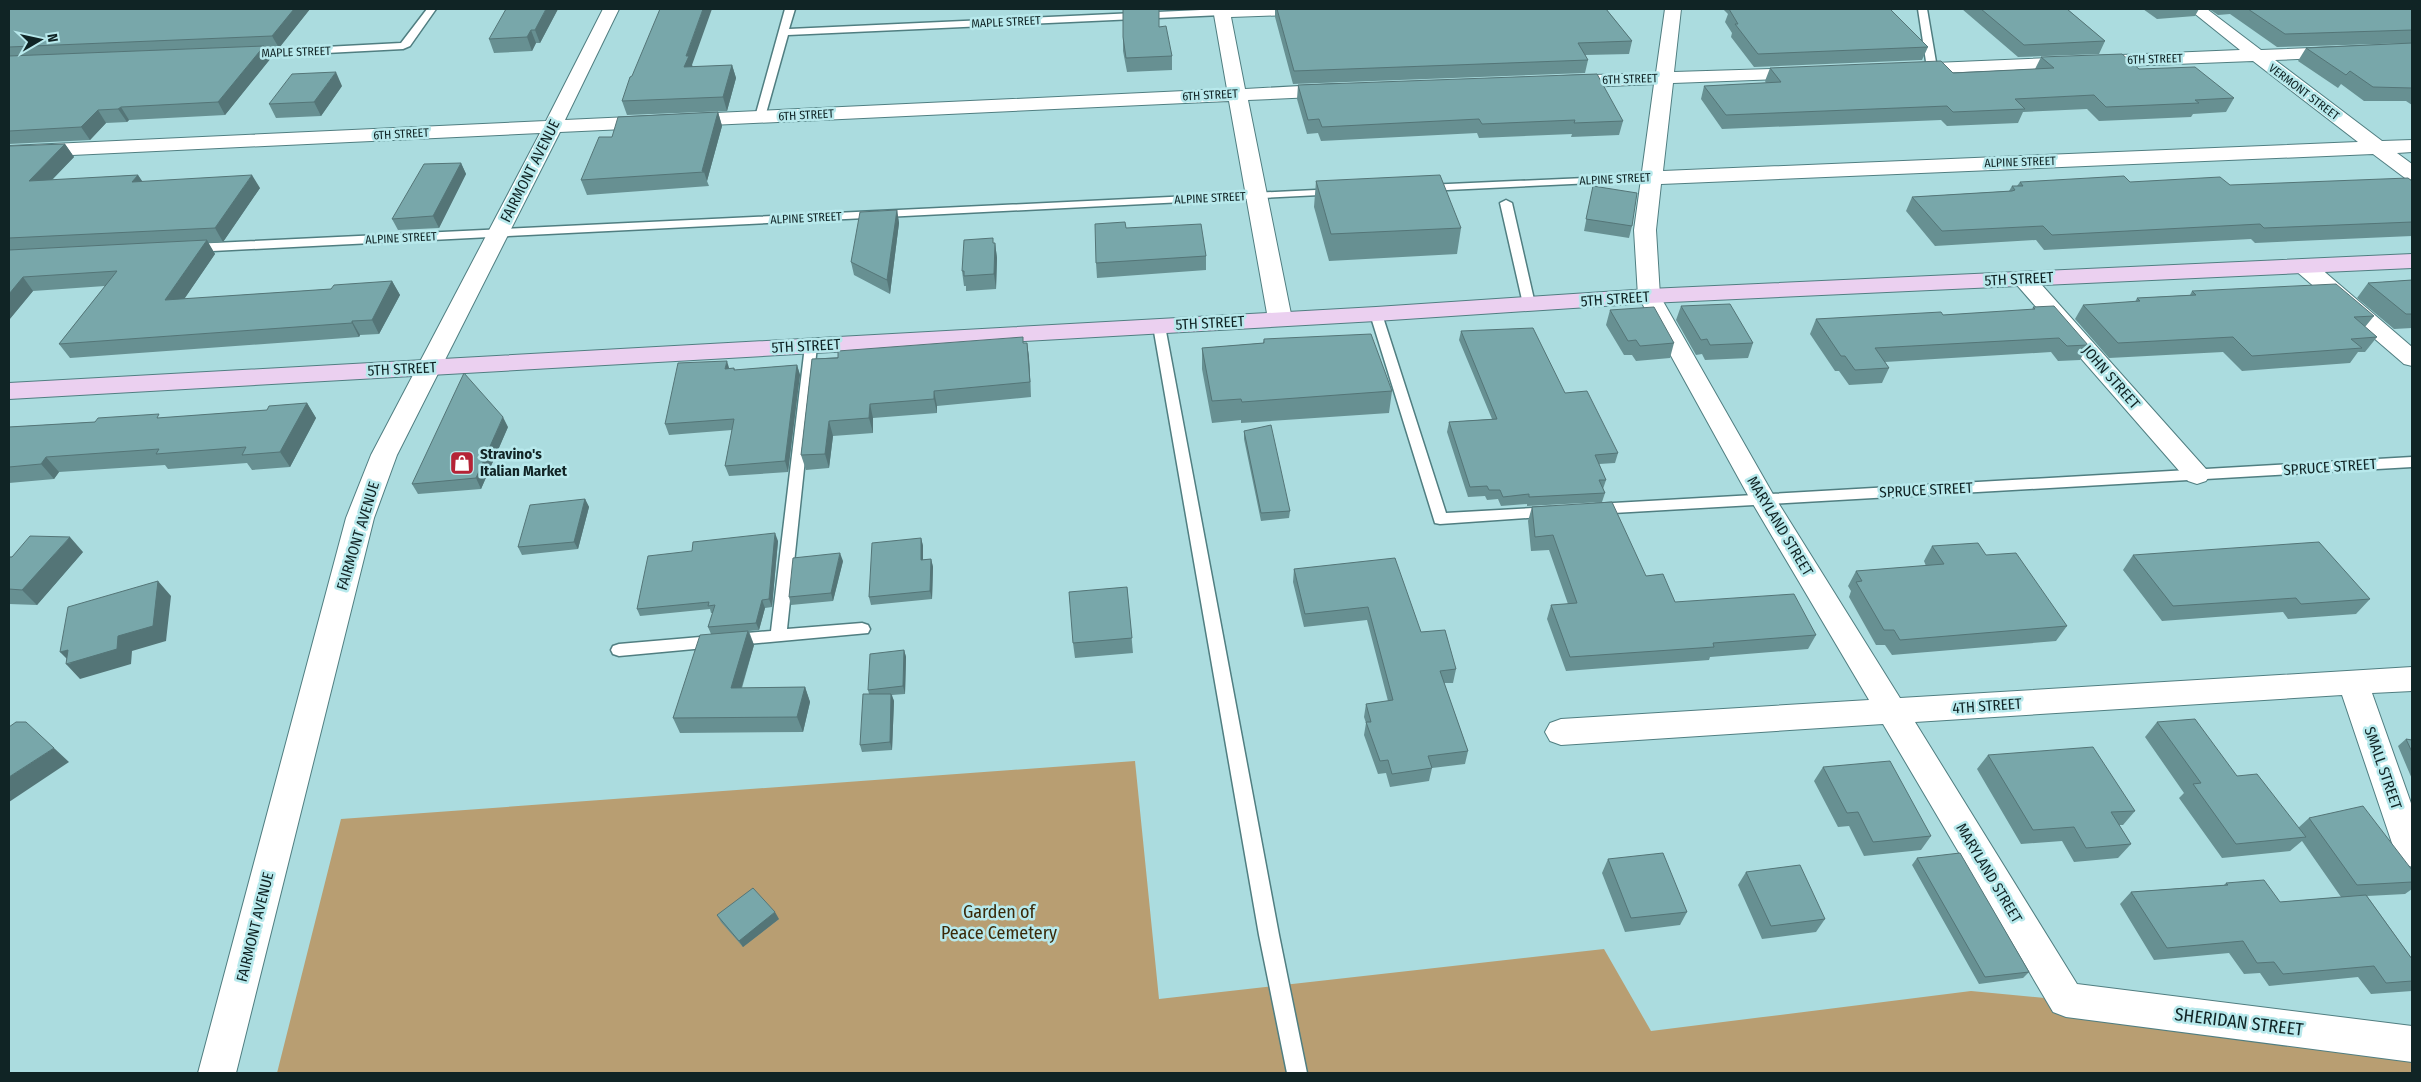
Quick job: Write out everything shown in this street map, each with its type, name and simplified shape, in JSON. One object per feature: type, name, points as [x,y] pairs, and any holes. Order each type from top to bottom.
[{"type":"street","name":"FAIRMONT AVENUE","points":[[217,1073],[360,518],[384,455],[499,233],[611,9]]},
{"type":"street","name":"MAPLE STREET","points":[[1221,11],[1317,9]]},
{"type":"street","name":"MARYLAND STREET","points":[[1673,9],[1666,78],[1645,230],[1649,296],[1764,499],[2066,1000]]},
{"type":"street","name":"VERMONT STREET","points":[[2197,9],[2412,174]]},
{"type":"street","points":[[1221,11],[1280,319]]},
{"type":"street","name":"6TH STREET","points":[[1892,69],[2412,49]]},
{"type":"street","name":"6TH STREET","points":[[1546,82],[1823,72]]},
{"type":"street","name":"6TH STREET","points":[[9,152],[1357,89]]},
{"type":"street","name":"ALPINE STREET","points":[[1652,178],[2412,146]]},
{"type":"street","name":"5TH STREET","points":[[9,391],[1376,314],[1649,296],[2412,260]]},
{"type":"street","points":[[2304,266],[2412,358]]},
{"type":"street","name":"JOHN STREET","points":[[2024,279],[2197,475]]},
{"type":"street","name":"4TH STREET","points":[[1561,732],[2412,680]]},
{"type":"street","name":"SMALL STREET","points":[[2353,683],[2412,852]]},
{"type":"street","name":"SHERIDAN STREET","points":[[2066,1000],[2412,1044]]},
{"type":"lane","name":"MAPLE STREET","points":[[238,54],[403,46],[407,44],[431,9]]},
{"type":"lane","points":[[760,117],[790,9]]},
{"type":"lane","points":[[1922,9],[1932,68]]},
{"type":"lane","name":"MAPLE STREET","points":[[784,32],[1221,11]]},
{"type":"lane","name":"ALPINE STREET","points":[[1415,189],[1652,178]]},
{"type":"lane","name":"ALPINE STREET","points":[[181,249],[1346,192]]},
{"type":"lane","points":[[1506,204],[1529,304]]},
{"type":"lane","name":"SPRUCE STREET","points":[[1376,314],[1440,519],[2412,462]]},
{"type":"lane","points":[[1159,326],[1269,935],[1297,1073]]},
{"type":"lane","points":[[778,636],[811,346]]},
{"type":"lane","points":[[619,650],[862,629]]},
{"type":"green space","name":"Garden of Peace Cemetery","points":[[1135,761],[1159,999],[1604,949],[1651,1031],[1971,991],[2066,1000],[2412,1044],[2412,1073],[277,1073],[341,819]]},
{"type":"building","points":[[9,9],[294,9],[272,36],[9,47]]},
{"type":"building","points":[[506,9],[546,9],[535,30],[531,30],[527,37],[489,39]]},
{"type":"building","points":[[660,9],[703,9],[686,56],[689,56],[684,67],[732,65],[723,97],[622,101],[630,77]]},
{"type":"building","points":[[1123,9],[1159,9],[1159,27],[1166,26],[1172,56],[1126,58],[1123,37]]},
{"type":"building","points":[[1277,9],[1606,9],[1632,41],[1578,43],[1588,60],[1294,71]]},
{"type":"building","points":[[1729,9],[1890,9],[1928,47],[1758,54],[1735,24],[1738,24]]},
{"type":"building","points":[[1981,9],[2067,9],[2105,41],[2024,45]]},
{"type":"building","points":[[2248,9],[2412,9],[2412,30],[2285,34]]},
{"type":"building","points":[[2412,43],[2412,88],[2373,87],[2350,71],[2346,75],[2306,48]]},
{"type":"building","points":[[264,46],[218,102],[98,110],[81,127],[9,131],[9,56]]},
{"type":"building","points":[[2122,54],[2139,69],[2195,67],[2234,98],[2195,100],[2199,103],[2106,107],[2094,95],[2015,99],[2025,109],[1953,112],[1947,106],[1726,115],[1704,86],[1781,82],[1770,68],[1941,61],[1953,73],[2054,68],[2041,57]]},
{"type":"building","points":[[336,72],[314,102],[269,104],[292,74]]},
{"type":"building","points":[[1597,74],[1623,121],[1574,123],[1575,120],[1482,124],[1479,119],[1322,127],[1319,119],[1308,120],[1298,85]]},
{"type":"building","points":[[718,112],[702,171],[704,172],[581,180],[599,137],[612,137],[618,117]]},
{"type":"building","points":[[65,144],[29,181],[138,175],[132,182],[252,175],[215,228],[9,238],[9,146]]},
{"type":"building","points":[[461,163],[433,216],[392,219],[424,164]]},
{"type":"building","points":[[1440,175],[1461,228],[1331,234],[1316,181]]},
{"type":"building","points":[[2124,176],[2130,182],[2220,177],[2230,185],[2408,178],[2412,181],[2412,222],[2264,228],[2260,224],[2052,235],[2043,226],[1942,231],[1912,197],[2012,191],[2015,190],[2012,186],[2023,186],[2020,182]]},
{"type":"building","points":[[1593,186],[1637,193],[1632,226],[1586,219]]},
{"type":"building","points":[[897,210],[887,280],[851,262],[860,212]]},
{"type":"building","points":[[1125,222],[1126,228],[1201,224],[1206,256],[1096,263],[1095,224]]},
{"type":"building","points":[[993,238],[993,243],[995,243],[994,274],[964,276],[964,271],[962,271],[964,240]]},
{"type":"building","points":[[207,240],[165,300],[331,289],[334,285],[392,281],[372,320],[59,344],[117,271],[23,277],[9,294],[9,250]]},
{"type":"building","points":[[2412,280],[2412,314],[2406,314],[2368,283]]},
{"type":"building","points":[[2336,284],[2374,316],[2354,317],[2377,337],[2351,339],[2362,348],[2252,356],[2233,337],[2118,343],[2083,305],[2140,301],[2137,298],[2196,295],[2192,291]]},
{"type":"building","points":[[1730,304],[1753,343],[1710,345],[1707,339],[1701,340],[1681,306]]},
{"type":"building","points":[[2054,306],[2088,345],[2067,346],[2059,338],[1875,348],[1889,368],[1855,370],[1845,356],[1841,356],[1816,319],[1941,312],[1943,315]]},
{"type":"building","points":[[1654,307],[1674,343],[1640,346],[1636,340],[1628,341],[1610,310]]},
{"type":"building","points":[[1533,328],[1565,393],[1587,391],[1618,453],[1595,455],[1606,480],[1599,480],[1605,493],[1529,497],[1529,494],[1503,497],[1500,490],[1489,490],[1487,486],[1470,487],[1449,422],[1497,419],[1461,331]]},
{"type":"building","points":[[1371,334],[1392,391],[1242,402],[1241,399],[1212,401],[1202,348],[1264,343],[1264,339]]},
{"type":"building","points":[[1023,337],[1023,343],[1027,343],[1030,382],[934,391],[934,399],[870,404],[869,418],[829,421],[825,454],[801,455],[812,359],[838,358],[838,351]]},
{"type":"building","points":[[727,361],[725,369],[734,368],[734,370],[797,365],[785,461],[725,466],[734,419],[665,424],[678,363]]},
{"type":"building","name":"Stravino's Italian Market","points":[[464,373],[503,417],[476,478],[412,484]]},
{"type":"building","points":[[307,403],[280,452],[242,455],[246,447],[156,454],[159,449],[46,457],[41,464],[9,467],[9,427],[95,422],[98,418],[159,414],[157,418],[267,410],[269,406]]},
{"type":"building","points":[[1271,425],[1290,511],[1261,513],[1244,431]]},
{"type":"building","points":[[585,499],[574,542],[518,547],[530,505]]},
{"type":"building","points":[[1612,502],[1646,576],[1663,574],[1675,602],[1794,594],[1816,635],[1713,643],[1714,647],[1570,657],[1551,605],[1577,603],[1553,535],[1535,537],[1532,507]]},
{"type":"building","points":[[775,533],[769,599],[762,600],[756,623],[708,627],[715,605],[708,606],[709,602],[637,609],[648,556],[692,551],[693,542]]},
{"type":"building","points":[[30,536],[70,537],[22,590],[9,589],[9,557],[12,557]]},
{"type":"building","points":[[921,538],[921,560],[931,559],[930,591],[869,597],[872,543]]},
{"type":"building","points":[[2319,542],[2370,599],[2301,604],[2296,598],[2173,606],[2133,555]]},
{"type":"building","points":[[1978,543],[1986,555],[2016,553],[2067,626],[1900,640],[1894,630],[1884,630],[1856,582],[1862,581],[1856,571],[1944,564],[1932,546]]},
{"type":"building","points":[[840,553],[831,593],[789,597],[793,558]]},
{"type":"building","points":[[1395,558],[1421,632],[1445,630],[1456,669],[1440,671],[1468,751],[1428,756],[1432,768],[1392,774],[1388,760],[1380,761],[1366,722],[1371,722],[1366,704],[1393,700],[1368,607],[1305,614],[1294,569]]},
{"type":"building","points":[[158,581],[153,626],[118,636],[117,649],[66,664],[68,650],[60,652],[68,607]]},
{"type":"building","points":[[1127,587],[1132,638],[1073,643],[1069,592]]},
{"type":"building","points":[[748,631],[731,688],[805,687],[797,717],[673,718],[700,635]]},
{"type":"building","points":[[904,650],[903,686],[868,690],[870,654]]},
{"type":"building","points":[[863,694],[891,694],[890,742],[860,745]]},
{"type":"building","points":[[2195,719],[2237,776],[2257,774],[2306,837],[2236,844],[2193,784],[2201,783],[2157,722]]},
{"type":"building","points":[[16,722],[26,722],[54,748],[9,777],[9,727]]},
{"type":"building","points":[[2406,739],[2412,740],[2412,752]]},
{"type":"building","points":[[2093,747],[2135,811],[2111,812],[2131,844],[2086,848],[2074,827],[2033,830],[1988,755]]},
{"type":"building","points":[[1890,761],[1931,836],[1873,842],[1858,812],[1847,813],[1823,767]]},
{"type":"building","points":[[2363,806],[2412,870],[2412,882],[2357,885],[2309,818]]},
{"type":"building","points":[[1663,853],[1687,912],[1631,918],[1608,859]]},
{"type":"building","points":[[1960,853],[2029,972],[1985,977],[1917,858]]},
{"type":"building","points":[[1800,865],[1825,919],[1771,926],[1746,872]]},
{"type":"building","points":[[2264,880],[2280,902],[2366,895],[2412,959],[2412,981],[2386,983],[2374,966],[2283,974],[2274,962],[2257,963],[2243,941],[2167,948],[2131,892],[2228,885],[2226,883]]},
{"type":"building","points":[[753,888],[775,912],[739,941],[717,915]]},
{"type":"place","name":"Stravino's Italian Market","points":[[462,463]]}]
